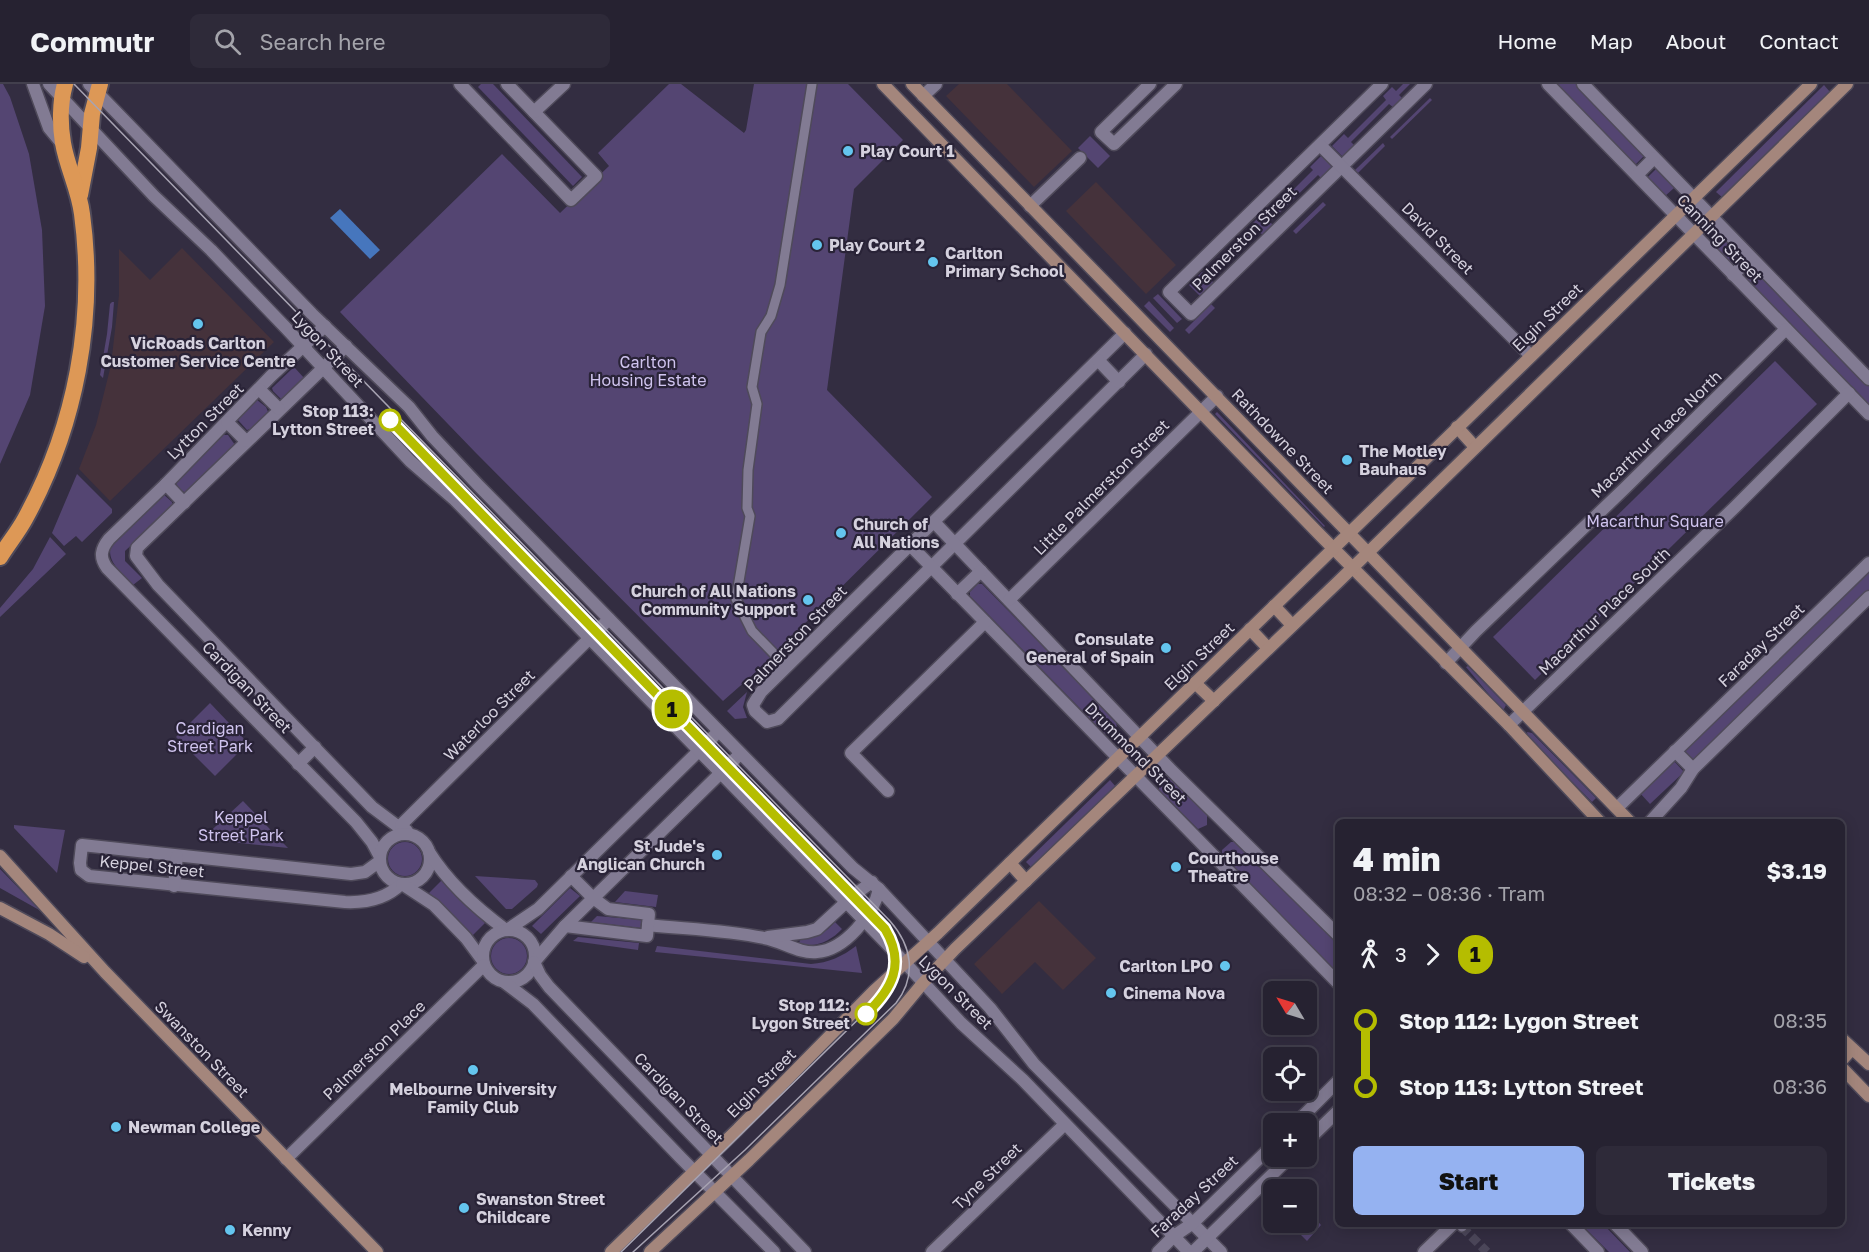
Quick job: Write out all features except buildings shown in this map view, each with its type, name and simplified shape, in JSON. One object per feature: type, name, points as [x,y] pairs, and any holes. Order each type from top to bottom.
[{"type":"highway","points":[[80,196],[89,148],[96,87]]},
{"type":"highway","points":[[0,557],[25,520],[46,474],[66,420],[82,353],[88,277],[80,196],[63,145],[63,91]]},
{"type":"main road","points":[[883,84],[1509,726],[1595,819]]},
{"type":"main road","points":[[902,103],[910,84]]},
{"type":"main road","name":"Rathdowne Street","points":[[910,84],[1350,532],[1627,819]]},
{"type":"main road","name":"Elgin Street","points":[[610,1252],[694,1172],[809,1058],[830,1034],[929,942],[1811,84]]},
{"type":"main road","points":[[650,1252],[893,1019],[945,960],[1368,552],[1844,85]]},
{"type":"main road","points":[[902,103],[923,96]]},
{"type":"main road","points":[[1015,220],[1030,206]]},
{"type":"main road","points":[[1457,428],[1475,447]]},
{"type":"main road","points":[[1274,606],[1292,625]]},
{"type":"main road","points":[[1250,629],[1268,648]]},
{"type":"main road","points":[[1195,683],[1214,701]]},
{"type":"main road","points":[[1617,808],[1617,819]]},
{"type":"main road","name":"Swanston Street","points":[[0,856],[105,972],[377,1252]]},
{"type":"main road","points":[[1010,863],[1026,881]]},
{"type":"main road","name":"Swanston Street","points":[[0,908],[50,934],[105,972]]},
{"type":"main road","points":[[1845,1042],[1869,1064]]},
{"type":"main road","points":[[1845,1057],[1852,1049]]},
{"type":"main road","points":[[1845,1071],[1869,1096]]},
{"type":"street","points":[[33,84],[49,128],[63,145]]},
{"type":"street","name":"Lygon Street","points":[[49,84],[63,91],[90,129],[159,202],[211,250],[304,346],[410,461],[454,500],[961,1023],[1010,1068],[1191,1252]]},
{"type":"street","points":[[460,84],[571,200],[596,176],[507,84]]},
{"type":"street","points":[[534,112],[564,84]]},
{"type":"street","points":[[787,667],[752,631],[736,599],[750,516],[747,508],[748,470],[758,404],[752,387],[761,332],[771,316],[780,285],[812,84]]},
{"type":"street","points":[[923,96],[936,84]]},
{"type":"street","points":[[1150,84],[1101,132],[1114,144],[1176,84]]},
{"type":"street","name":"Palmerston Street","points":[[1382,84],[1170,292],[1191,314],[1426,84]]},
{"type":"street","name":"Canning Street","points":[[1548,84],[1869,414]]},
{"type":"street","name":"Canning Street","points":[[1583,84],[1869,379]]},
{"type":"street","name":"Lygon Street","points":[[96,87],[325,326],[409,407],[442,447],[718,732],[856,872],[876,886],[990,1008],[1034,1064],[1221,1252]]},
{"type":"street","name":"David Street","points":[[1320,145],[1531,356]]},
{"type":"street","points":[[1030,206],[1080,158]]},
{"type":"street","points":[[1637,175],[1654,158]]},
{"type":"street","points":[[1733,275],[1751,258]]},
{"type":"street","name":"Lytton Street","points":[[109,539],[325,326]]},
{"type":"street","name":"Macarthur Place North","points":[[1446,663],[1786,329]]},
{"type":"street","name":"Palmerston Street","points":[[1125,333],[787,667],[754,701],[755,711],[767,722],[778,719],[1146,354]]},
{"type":"street","points":[[166,484],[184,503],[346,346]]},
{"type":"street","points":[[1098,360],[1119,382]]},
{"type":"street","points":[[260,389],[279,409]]},
{"type":"street","name":"Macarthur Place South","points":[[1509,726],[1849,393]]},
{"type":"street","name":"Little Palmerston Street","points":[[1009,600],[1217,396]]},
{"type":"street","points":[[227,422],[246,441]]},
{"type":"street","name":"Cardigan Street","points":[[184,503],[139,546],[136,556],[159,585],[372,807],[409,834]]},
{"type":"street","name":"Drummond Street","points":[[934,522],[1139,737],[1335,932]]},
{"type":"street","name":"Cardigan Street","points":[[109,539],[101,553],[104,565],[361,828],[380,859]]},
{"type":"street","name":"Drummond Street","points":[[910,545],[1335,980]]},
{"type":"street","name":"Faraday Street","points":[[1617,808],[1869,563]]},
{"type":"street","points":[[957,594],[981,571]]},
{"type":"street","points":[[1653,819],[1681,788],[1693,769],[1869,597]]},
{"type":"street","name":"Waterloo Street","points":[[409,834],[401,825],[609,619]]},
{"type":"street","points":[[888,791],[851,753],[985,622]]},
{"type":"street","points":[[210,672],[227,656]]},
{"type":"street","points":[[507,930],[538,909],[718,732]]},
{"type":"street","points":[[298,764],[315,747]]},
{"type":"street","points":[[1675,751],[1693,769]]},
{"type":"street","points":[[504,982],[516,981],[529,973],[535,962],[565,926],[740,754]]},
{"type":"street","points":[[507,930],[477,908],[445,876],[422,840],[409,834],[400,834],[384,846],[380,859],[386,876],[431,902],[466,938],[494,977],[533,1004],[774,1252]]},
{"type":"street","name":"Keppel Street","points":[[380,859],[367,871],[351,874],[82,845],[80,863],[81,870],[89,876],[357,903],[382,897],[402,884]]},
{"type":"street","points":[[402,884],[416,882],[425,874],[430,863],[429,851]]},
{"type":"street","points":[[174,886],[177,856]]},
{"type":"street","points":[[565,926],[647,936],[649,914],[614,911],[602,906],[571,876]]},
{"type":"street","points":[[761,937],[814,930],[846,902],[876,886]]},
{"type":"street","points":[[648,925],[761,937],[800,950],[818,952],[840,942],[864,921],[875,906],[876,886]]},
{"type":"street","points":[[484,963],[484,950],[489,939],[498,932],[507,930],[518,931],[527,937],[534,947],[535,962]]},
{"type":"street","name":"Cardigan Street","points":[[535,962],[545,983],[805,1252]]},
{"type":"street","name":"Palmerston Place","points":[[286,1159],[484,963]]},
{"type":"street","points":[[1306,1113],[1335,1084]]},
{"type":"street","name":"Tyne Street","points":[[932,1252],[1079,1109]]},
{"type":"street","points":[[1317,1131],[1335,1114]]},
{"type":"street","name":"Faraday Street","points":[[1158,1252],[1174,1236],[1193,1223],[1263,1154]]},
{"type":"street","points":[[1115,1176],[1130,1160]]},
{"type":"street","name":"Faraday Street","points":[[1253,1164],[1267,1179]]},
{"type":"street","points":[[1269,1179],[1281,1167]]},
{"type":"street","points":[[1191,1252],[1263,1185]]},
{"type":"street","points":[[1424,1252],[1455,1227]]},
{"type":"street","points":[[1573,1227],[1598,1252]]},
{"type":"street","points":[[1618,1227],[1642,1252]]},
{"type":"shaded area","points":[[959,84],[1007,84],[1072,151],[1034,187],[946,96]]},
{"type":"shaded area","points":[[1096,182],[1176,265],[1146,294],[1066,211]]},
{"type":"shaded area","points":[[182,248],[274,342],[110,501],[79,469],[96,425],[111,365],[119,295],[119,249],[150,280]]},
{"type":"shaded area","points":[[1039,901],[1096,958],[1063,990],[1035,962],[1002,994],[974,964]]},
{"type":"green space","points":[[0,84],[3,84],[10,97],[29,154],[42,230],[45,306],[30,395],[0,464]]},
{"type":"green space","points":[[481,84],[493,84],[582,177],[573,186],[478,87]]},
{"type":"green space","name":"Carlton Housing Estate","points":[[669,84],[681,84],[744,133],[754,84],[848,84],[903,140],[854,189],[827,390],[932,497],[756,672],[723,701],[475,452],[340,312],[502,154],[560,213],[609,166],[598,153]]},
{"type":"green space","points":[[1403,84],[1410,84],[1399,95],[1403,99],[1394,108],[1389,104],[1351,142],[1355,146],[1343,157],[1332,146],[1344,134],[1348,138],[1386,100],[1383,96],[1392,87],[1396,91]]},
{"type":"green space","points":[[1554,84],[1578,84],[1646,154],[1634,166]]},
{"type":"green space","points":[[1824,85],[1830,92],[1723,198],[1716,192]]},
{"type":"green space","points":[[1430,98],[1432,100],[1392,139],[1390,137]]},
{"type":"green space","points":[[1090,136],[1110,156],[1098,168],[1078,148]]},
{"type":"green space","points":[[1383,143],[1385,146],[1358,173],[1355,170]]},
{"type":"green space","points":[[1321,156],[1332,167],[1321,178],[1318,175],[1270,222],[1273,225],[1263,235],[1259,232],[1211,280],[1214,283],[1200,296],[1189,285],[1202,272],[1206,275],[1255,228],[1252,224],[1262,214],[1266,217],[1313,170],[1310,167]]},
{"type":"green space","points":[[1656,169],[1674,188],[1664,197],[1646,179]]},
{"type":"green space","points":[[1323,202],[1326,205],[1296,234],[1293,231]]},
{"type":"green space","points":[[1723,235],[1742,254],[1730,266],[1711,247]]},
{"type":"green space","points":[[1755,268],[1869,384],[1869,409],[1743,280]]},
{"type":"green space","points":[[1158,294],[1182,319],[1177,323],[1153,298]]},
{"type":"green space","points":[[1149,301],[1174,328],[1170,332],[1144,306]]},
{"type":"green space","points":[[112,302],[114,302],[112,327],[103,378],[100,375]]},
{"type":"green space","points":[[1211,304],[1215,308],[1189,334],[1185,330]]},
{"type":"green space","name":"Macarthur Square","points":[[1775,361],[1817,404],[1535,680],[1493,637]]},
{"type":"green space","points":[[294,367],[305,379],[281,399],[272,388]]},
{"type":"green space","points":[[257,400],[266,407],[268,412],[247,430],[238,420]]},
{"type":"green space","points":[[1217,412],[1325,526],[1324,527],[1215,414]]},
{"type":"green space","points":[[223,435],[228,435],[235,445],[186,493],[182,491],[176,481]]},
{"type":"green space","points":[[77,474],[112,509],[112,513],[82,542],[76,536],[64,546],[52,533]]},
{"type":"green space","points":[[163,494],[172,502],[172,507],[125,551],[125,561],[142,578],[133,585],[113,562],[111,545]]},
{"type":"green space","points":[[50,537],[66,554],[0,617],[0,608],[33,569]]},
{"type":"green space","points":[[1869,568],[1869,591],[1694,760],[1684,750]]},
{"type":"green space","points":[[977,584],[982,584],[1116,721],[1117,729],[1110,735],[1105,734],[970,596],[970,592]]},
{"type":"green space","points":[[1468,666],[1506,705],[1504,709],[1501,709],[1466,667]]},
{"type":"green space","points":[[747,692],[743,707],[747,718],[735,719],[727,711]]},
{"type":"green space","name":"Cardigan Street Park","points":[[210,703],[248,743],[215,776],[176,737]]},
{"type":"green space","points":[[1527,732],[1532,733],[1596,798],[1592,802],[1528,737]]},
{"type":"green space","points":[[1673,760],[1684,772],[1650,804],[1639,792]]},
{"type":"green space","points":[[1168,778],[1174,779],[1207,814],[1207,825],[1198,829],[1159,790],[1159,786]]},
{"type":"green space","points":[[1110,780],[1116,787],[1033,869],[1026,862]]},
{"type":"green space","name":"Keppel Street Park","points":[[243,801],[288,848],[202,839]]},
{"type":"green space","points":[[14,825],[65,830],[57,873],[14,828]]},
{"type":"green space","points":[[405,842],[417,847],[422,859],[417,871],[405,876],[393,871],[388,859],[393,847]]},
{"type":"green space","points":[[1231,842],[1238,842],[1335,939],[1335,970],[1222,858],[1222,850]]},
{"type":"green space","points":[[0,869],[41,911],[0,888]]},
{"type":"green space","points":[[475,876],[535,880],[538,884],[512,909],[506,909]]},
{"type":"green space","points":[[442,880],[485,923],[471,937],[429,893]]},
{"type":"green space","points":[[570,888],[580,896],[541,934],[532,926]]},
{"type":"green space","points":[[625,891],[658,895],[656,907],[615,902]]},
{"type":"green space","points":[[597,916],[642,920],[641,928],[591,922]]},
{"type":"green space","points":[[835,922],[842,929],[828,940],[810,945],[799,943],[801,938],[820,934]]},
{"type":"green space","points":[[578,937],[639,943],[638,950],[573,941]]},
{"type":"green space","points":[[509,938],[522,943],[527,956],[522,969],[509,974],[496,969],[491,956],[496,943]]},
{"type":"green space","points":[[657,946],[811,964],[835,958],[856,946],[862,973],[655,952]]},
{"type":"green space","points":[[1584,1227],[1606,1227],[1630,1252],[1609,1252]]},
{"type":"green space","points":[[1299,1233],[1314,1233],[1307,1241]]},
{"type":"water","points":[[340,209],[380,250],[370,259],[330,218]]},
{"type":"tunnel","points":[[1462,1227],[1487,1252]]},
{"type":"tram line","points":[[74,84],[890,921],[903,941],[909,961],[909,972],[903,993],[896,1003],[745,1150],[633,1252]]},
{"type":"tram line","name":"1","points":[[390,420],[871,912],[885,929],[894,947],[895,967],[892,981],[888,990],[866,1014]]},
{"type":"tram line","points":[[621,1252],[885,993],[894,973],[894,954],[888,935],[876,918]]},
{"type":"place","name":"Play Court 1","points":[[848,151]]},
{"type":"place","name":"Play Court 2","points":[[817,245]]},
{"type":"place","name":"Carlton Primary School","points":[[933,262]]},
{"type":"place","name":"VicRoads Carlton Customer Service Centre","points":[[198,324]]},
{"type":"place","name":"Stop 113: Lytton Street","points":[[390,420]]},
{"type":"place","name":"The Motley Bauhaus","points":[[1347,460]]},
{"type":"place","name":"Church of All Nations","points":[[841,533]]},
{"type":"place","name":"Church of All Nations Community Support","points":[[808,600]]},
{"type":"place","name":"Consulate General of Spain","points":[[1166,648]]},
{"type":"place","name":"St Jude's Anglican Church","points":[[717,855]]},
{"type":"place","name":"Courthouse Theatre","points":[[1176,867]]},
{"type":"place","name":"Carlton LPO","points":[[1225,966]]},
{"type":"place","name":"Cinema Nova","points":[[1111,993]]},
{"type":"place","name":"Stop 112: Lygon Street","points":[[866,1014]]},
{"type":"place","name":"Melbourne University Family Club","points":[[473,1070]]},
{"type":"place","name":"Newman College","points":[[116,1127]]},
{"type":"place","name":"Swanston Street Childcare","points":[[464,1208]]},
{"type":"place","name":"Kenny","points":[[230,1230]]}]
